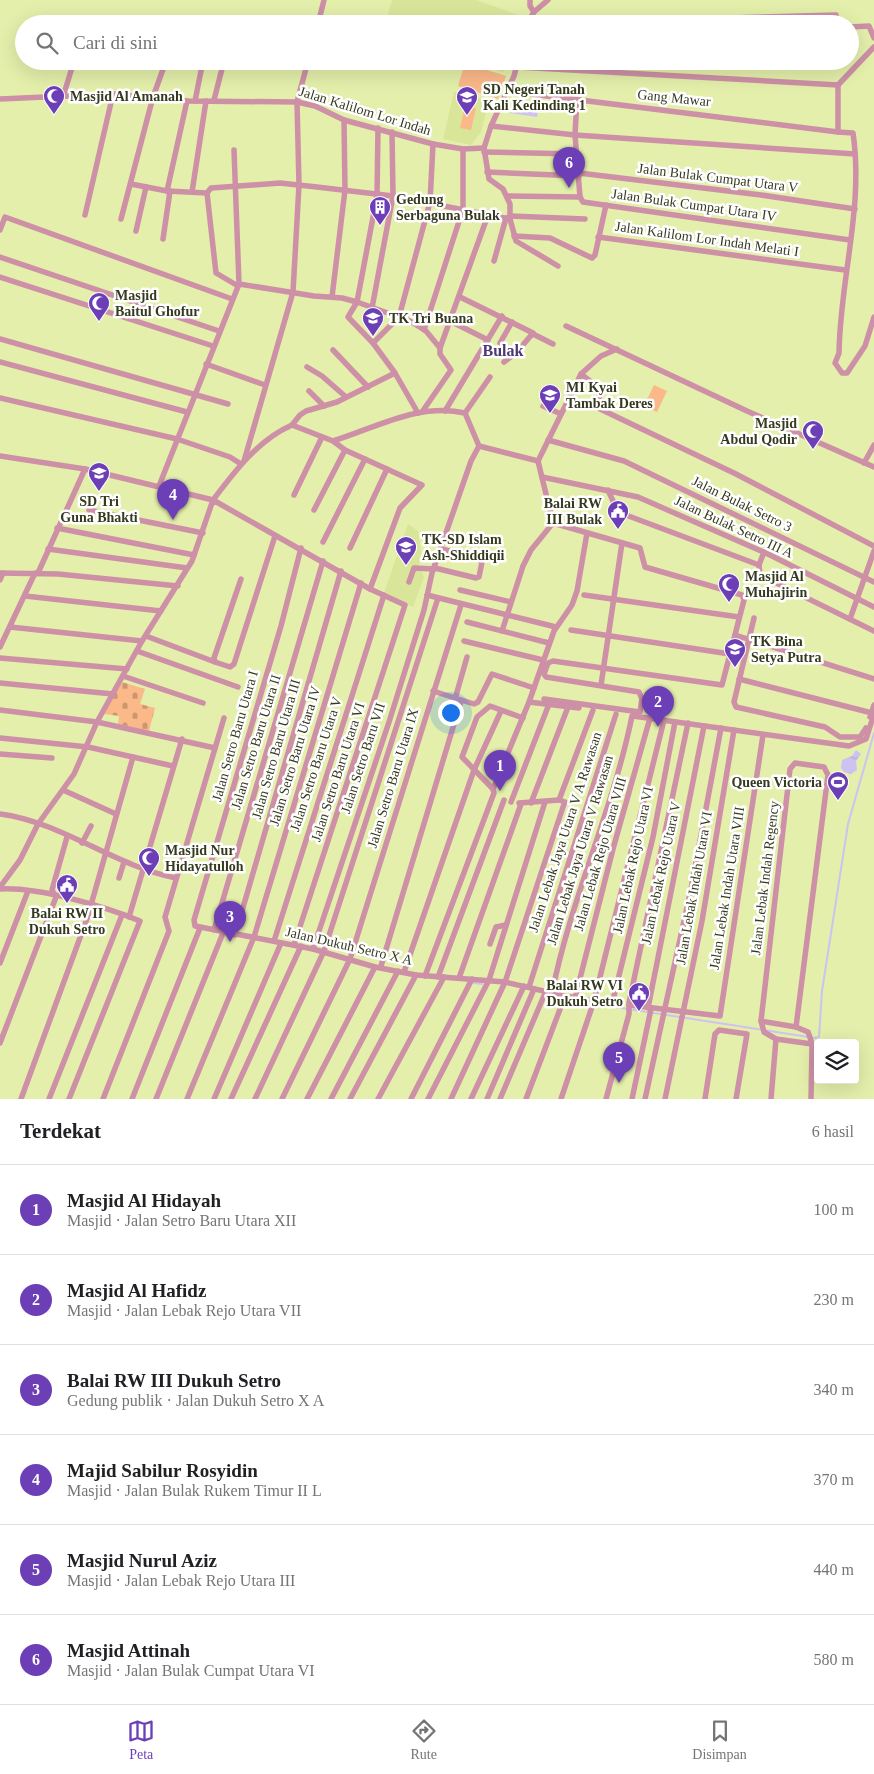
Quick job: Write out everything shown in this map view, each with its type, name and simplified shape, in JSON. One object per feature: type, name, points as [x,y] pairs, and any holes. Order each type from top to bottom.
[{"type":"street","points":[[320,15],[324,0]]},
{"type":"street","points":[[530,0],[530,6],[534,12]]},
{"type":"street","points":[[532,15],[548,0]]},
{"type":"street","points":[[859,27],[869,26],[874,38]]},
{"type":"street","points":[[859,63],[874,47]]},
{"type":"street","points":[[63,96],[71,70]]},
{"type":"street","points":[[121,219],[153,97],[163,70]]},
{"type":"street","points":[[195,101],[201,70]]},
{"type":"street","points":[[214,100],[222,70]]},
{"type":"street","points":[[243,462],[293,292],[299,185],[296,102],[305,70]]},
{"type":"street","points":[[494,261],[509,218],[510,204],[504,189],[489,179],[484,150],[491,126],[515,70]]},
{"type":"street","points":[[609,70],[838,85]]},
{"type":"street","points":[[852,70],[838,85],[838,132],[853,133],[856,177],[855,209],[845,270],[839,353],[835,362],[842,373],[847,373],[865,346],[874,317]]},
{"type":"street","name":"Gang Mawar","points":[[507,91],[838,132]]},
{"type":"street","points":[[85,215],[113,94]]},
{"type":"street","name":"Jalan Kalilom Lor Indah","points":[[0,99],[113,94],[187,101],[296,102],[315,106],[344,120],[433,144],[484,150]]},
{"type":"street","points":[[577,99],[575,134],[580,197]]},
{"type":"street","points":[[192,192],[206,100]]},
{"type":"street","points":[[163,239],[168,191],[187,101]]},
{"type":"street","points":[[332,297],[345,190],[344,120]]},
{"type":"street","points":[[491,126],[575,134],[854,154]]},
{"type":"street","points":[[378,128],[377,196],[357,302],[348,318],[373,343],[420,412]]},
{"type":"street","points":[[372,308],[393,196],[392,132]]},
{"type":"street","points":[[373,343],[399,317],[430,202],[433,144]]},
{"type":"street","points":[[424,330],[463,209],[463,149]]},
{"type":"street","points":[[159,486],[238,285],[234,150]]},
{"type":"street","points":[[484,150],[576,154]]},
{"type":"street","name":"Jalan Bulak Cumpat Utara V","points":[[487,172],[579,174],[761,195],[855,209]]},
{"type":"street","points":[[440,348],[424,330],[399,317],[357,302],[238,285],[216,273],[207,193],[211,188],[280,183],[345,190],[377,196],[393,196],[509,218],[585,219]]},
{"type":"street","points":[[131,184],[168,191],[207,193]]},
{"type":"street","points":[[136,231],[146,187]]},
{"type":"street","name":"Jalan Bulak Cumpat Utara IV","points":[[507,196],[580,197],[586,203],[850,240]]},
{"type":"street","name":"Jalan Kalilom Lor Indah Melati I","points":[[606,205],[598,237],[845,270]]},
{"type":"street","points":[[420,412],[451,370],[440,354],[440,348],[452,322],[488,215]]},
{"type":"street","points":[[0,230],[6,217],[232,299]]},
{"type":"street","points":[[509,218],[516,241],[558,266]]},
{"type":"street","points":[[514,236],[550,238],[592,258],[595,255],[598,237]]},
{"type":"street","points":[[0,257],[219,331]]},
{"type":"street","points":[[0,277],[213,346]]},
{"type":"street","points":[[460,297],[502,316],[553,344]]},
{"type":"street","points":[[445,411],[502,316]]},
{"type":"street","points":[[452,322],[488,340]]},
{"type":"street","points":[[500,343],[512,322]]},
{"type":"street","points":[[566,326],[874,467]]},
{"type":"street","points":[[504,362],[517,352],[533,334]]},
{"type":"street","points":[[0,339],[228,404]]},
{"type":"street","points":[[553,523],[538,461],[581,374],[601,356],[617,349]]},
{"type":"street","points":[[333,350],[368,387]]},
{"type":"street","points":[[0,362],[187,412]]},
{"type":"street","points":[[206,364],[265,385]]},
{"type":"street","points":[[307,367],[322,376],[346,397]]},
{"type":"street","points":[[0,888],[20,860],[38,824],[64,790],[88,747],[97,722],[126,669],[178,586],[203,533],[213,500],[243,462],[272,437],[292,425],[303,412],[346,397],[395,373]]},
{"type":"street","points":[[581,374],[600,389],[598,408],[736,474],[874,546]]},
{"type":"street","points":[[465,412],[490,377]]},
{"type":"street","points":[[309,391],[324,406]]},
{"type":"street","points":[[0,398],[177,440],[243,462]]},
{"type":"street","points":[[544,406],[561,414]]},
{"type":"street","points":[[333,441],[385,422],[420,412],[465,412]]},
{"type":"street","points":[[465,412],[479,446],[538,461]]},
{"type":"street","points":[[292,425],[333,441],[345,450],[422,486],[400,508],[370,589]]},
{"type":"street","points":[[294,495],[322,437]]},
{"type":"street","name":"Jalan Bulak Setro 3","points":[[548,440],[624,461],[874,582]]},
{"type":"street","points":[[864,463],[874,445]]},
{"type":"street","name":"Jalan Setro Baru VII","points":[[313,949],[389,722],[434,570],[471,461],[479,446]]},
{"type":"street","points":[[314,510],[345,450]]},
{"type":"street","points":[[0,456],[85,469],[213,500],[274,536],[301,548],[370,589],[384,595]]},
{"type":"street","points":[[322,542],[365,458]]},
{"type":"street","points":[[0,647],[85,469]]},
{"type":"street","points":[[350,548],[387,469]]},
{"type":"street","name":"Jalan Bulak Setro III A","points":[[542,477],[638,497],[764,552],[874,607]]},
{"type":"street","points":[[608,490],[618,512],[759,565]]},
{"type":"street","points":[[88,510],[203,533]]},
{"type":"street","points":[[553,523],[640,548],[645,567],[742,595],[744,600],[730,654],[736,707],[825,727],[840,737],[851,738],[864,734],[873,713]]},
{"type":"street","points":[[502,631],[506,615],[531,550],[553,523]]},
{"type":"street","points":[[58,528],[194,555]]},
{"type":"street","points":[[425,976],[494,791],[530,702],[549,643],[556,627],[572,604],[577,591],[587,533]]},
{"type":"street","points":[[10,627],[144,638],[230,667],[234,664],[274,536]]},
{"type":"street","points":[[601,685],[610,635],[622,543]]},
{"type":"street","name":"Jalan Setro Baru Utara I","points":[[200,928],[195,926],[194,920],[273,652],[301,548]]},
{"type":"street","points":[[48,549],[187,568]]},
{"type":"street","points":[[409,582],[414,568],[479,577],[482,562],[480,560],[442,549]]},
{"type":"street","points":[[850,619],[874,550]]},
{"type":"street","points":[[764,552],[759,565],[760,575],[874,631]]},
{"type":"street","name":"Jalan Setro Baru Utara II","points":[[214,930],[323,561]]},
{"type":"street","name":"Jalan Setro Baru Utara III","points":[[234,934],[341,572]]},
{"type":"street","points":[[0,580],[2,573],[36,573],[178,586]]},
{"type":"street","points":[[215,662],[214,658],[240,579]]},
{"type":"street","name":"Jalan Setro Baru Utara IV","points":[[187,1099],[254,937],[361,583]]},
{"type":"street","points":[[460,590],[511,602]]},
{"type":"street","name":"Jalan Setro Baru Utara VI","points":[[231,1099],[297,946],[405,607],[404,604],[384,595]]},
{"type":"street","name":"Jalan Setro Baru Utara V","points":[[274,941],[384,595]]},
{"type":"street","points":[[427,595],[556,627]]},
{"type":"street","points":[[584,595],[739,617]]},
{"type":"street","points":[[25,596],[161,612]]},
{"type":"street","points":[[255,1099],[324,951],[438,598]]},
{"type":"street","name":"Jalan Setro Baru Utara IX","points":[[350,959],[461,604]]},
{"type":"street","points":[[732,682],[749,641],[754,618]]},
{"type":"street","points":[[467,622],[549,643]]},
{"type":"street","points":[[571,630],[730,654]]},
{"type":"street","points":[[735,635],[874,679]]},
{"type":"street","points":[[464,641],[544,660]]},
{"type":"street","points":[[137,651],[238,687]]},
{"type":"street","points":[[0,658],[126,669]]},
{"type":"street","points":[[454,699],[467,658]]},
{"type":"street","points":[[544,700],[640,712],[642,695],[640,692],[546,677],[544,674],[548,663],[553,661],[604,667],[718,686],[732,682],[873,713]]},
{"type":"street","points":[[433,691],[454,699],[477,704],[492,674],[534,688]]},
{"type":"street","points":[[123,676],[203,703]]},
{"type":"street","points":[[0,683],[113,694]]},
{"type":"street","points":[[307,1099],[378,967],[461,701]]},
{"type":"street","points":[[530,702],[763,735],[852,745],[866,738],[874,705]]},
{"type":"street","points":[[511,802],[549,704]]},
{"type":"street","points":[[451,1099],[505,982],[565,802],[559,800],[521,804],[504,800],[462,757],[477,717],[489,706],[523,718]]},
{"type":"street","points":[[531,803],[568,707]]},
{"type":"street","points":[[0,710],[97,722],[182,739],[215,748]]},
{"type":"street","points":[[559,800],[593,710]]},
{"type":"street","points":[[331,1099],[401,971],[474,770],[501,711]]},
{"type":"street","name":"Jalan Lebak Jaya Utara V A Rawasan","points":[[529,987],[616,714]]},
{"type":"street","name":"Jalan Lebak Jaya Utara V Rawasan","points":[[500,1099],[549,992],[632,716]]},
{"type":"street","points":[[103,1099],[169,931],[165,917],[224,718]]},
{"type":"street","name":"Jalan Lebak Rejo Utara VIII","points":[[575,998],[613,849],[650,718]]},
{"type":"street","points":[[561,1099],[593,1003],[664,720]]},
{"type":"street","name":"Jalan Lebak Rejo Utara VI","points":[[612,1004],[653,837],[675,722]]},
{"type":"street","points":[[606,1099],[629,1009],[688,724]]},
{"type":"street","name":"Jalan Lebak Rejo Utara V","points":[[632,1099],[704,726]]},
{"type":"street","points":[[645,1099],[665,1013],[721,728]]},
{"type":"street","name":"Jalan Lebak Indah Utara VI","points":[[665,1099],[702,921],[734,730]]},
{"type":"street","name":"Jalan Lebak Indah Utara VIII","points":[[682,1015],[720,1016],[763,735]]},
{"type":"street","points":[[0,738],[88,747],[173,766]]},
{"type":"street","points":[[49,1099],[128,915],[182,739]]},
{"type":"street","points":[[0,754],[52,758]]},
{"type":"street","points":[[21,1099],[91,905],[132,757]]},
{"type":"street","name":"Jalan Lebak Indah Regency","points":[[776,1039],[764,1032],[761,1023],[790,768],[795,763],[824,767],[828,776],[796,1027]]},
{"type":"street","points":[[64,790],[116,814]]},
{"type":"street","points":[[378,1099],[441,977],[504,800]]},
{"type":"street","points":[[428,1099],[489,980],[545,802]]},
{"type":"street","points":[[459,978],[521,804]]},
{"type":"street","points":[[0,814],[38,824],[124,862],[176,878]]},
{"type":"street","points":[[82,843],[91,826]]},
{"type":"street","points":[[56,897],[52,890],[67,837]]},
{"type":"street","points":[[119,878],[124,862]]},
{"type":"street","points":[[0,888],[19,888],[91,905],[139,920],[69,1099]]},
{"type":"street","points":[[0,963],[28,891]]},
{"type":"street","points":[[0,1043],[56,897]]},
{"type":"street","points":[[490,944],[496,927],[506,926]]},
{"type":"street","points":[[132,1099],[200,928]]},
{"type":"street","name":"Jalan Dukuh Setro X A","points":[[200,928],[324,951],[378,967],[416,975],[505,982],[593,1003],[612,1004]]},
{"type":"street","points":[[156,1099],[223,933]]},
{"type":"street","points":[[214,1099],[281,943]]},
{"type":"street","points":[[282,1099],[350,959]]},
{"type":"street","points":[[350,1099],[416,975]]},
{"type":"street","points":[[411,1099],[472,979]]},
{"type":"street","points":[[471,1099],[529,987]]},
{"type":"street","points":[[487,1099],[529,987]]},
{"type":"street","points":[[526,1099],[565,996]]},
{"type":"street","points":[[629,1009],[682,1015]]},
{"type":"street","points":[[761,1023],[796,1027],[808,1032],[811,1042],[811,1099]]},
{"type":"street","points":[[705,1099],[715,1034],[719,1030],[745,1033],[747,1036],[736,1099]]},
{"type":"street","points":[[771,1099],[776,1039],[811,1042]]},
{"type":"shaded area","points":[[392,0],[476,0],[518,15],[388,15]]},
{"type":"shaded area","name":"SD Negeri Tanah Kali Kedinding 1","points":[[454,92],[489,100],[481,132],[471,145],[443,139]]},
{"type":"shaded area","name":"TK-SD Islam Ash-Shiddiqii","points":[[408,524],[418,531],[421,550],[419,566],[424,577],[413,607],[384,593]]},
{"type":"green space","points":[[463,70],[487,70],[506,76],[498,99],[458,86]]},
{"type":"green space","points":[[465,106],[476,108],[471,130],[460,128]]},
{"type":"green space","points":[[654,385],[667,391],[657,412],[644,406]]},
{"type":"green space","points":[[122,682],[145,689],[140,704],[155,708],[149,731],[118,724],[119,716],[104,714]]},
{"type":"water","points":[[512,102],[539,106],[537,117],[510,113]]},
{"type":"water","points":[[856,750],[861,754],[856,761],[857,770],[851,774],[844,772],[841,768],[842,760],[852,756]]},
{"type":"waterway","points":[[570,1000],[815,1038],[819,1037],[822,991],[848,824],[874,733]]},
{"type":"waterway","points":[[474,983],[482,984]]},
{"type":"place","name":"Masjid Al Amanah","points":[[54,115]]},
{"type":"place","name":"SD Negeri Tanah Kali Kedinding 1","points":[[467,116]]},
{"type":"place","name":"Masjid Attinah","points":[[569,188]]},
{"type":"place","name":"Gedung Serbaguna Bulak","points":[[380,226]]},
{"type":"place","name":"Masjid Baitul Ghofur","points":[[99,322]]},
{"type":"place","name":"TK Tri Buana","points":[[373,337]]},
{"type":"place","name":"MI Kyai Tambak Deres","points":[[550,414]]},
{"type":"place","name":"Masjid Abdul Qodir","points":[[813,450]]},
{"type":"place","name":"SD Tri Guna Bhakti","points":[[99,492]]},
{"type":"place","name":"Majid Sabilur Rosyidin","points":[[173,520]]},
{"type":"place","name":"Balai RW III Bulak","points":[[618,530]]},
{"type":"place","name":"TK-SD Islam Ash-Shiddiqii","points":[[406,566]]},
{"type":"place","name":"Masjid Al Muhajirin","points":[[729,603]]},
{"type":"place","name":"TK Bina Setya Putra","points":[[735,668]]},
{"type":"place","name":"Masjid Al Hafidz","points":[[658,727]]},
{"type":"place","name":"Masjid Al Hidayah","points":[[500,791]]},
{"type":"place","name":"Queen Victoria","points":[[838,801]]},
{"type":"place","name":"Masjid Nur Hidayatulloh","points":[[149,877]]},
{"type":"place","name":"Balai RW II Dukuh Setro","points":[[67,904]]},
{"type":"place","name":"Balai RW III Dukuh Setro","points":[[230,942]]},
{"type":"place","name":"Balai RW VI Dukuh Setro","points":[[639,1012]]},
{"type":"place","name":"Masjid Nurul Aziz","points":[[619,1083]]},
{"type":"district","name":"Bulak","points":[[503,350]]}]
